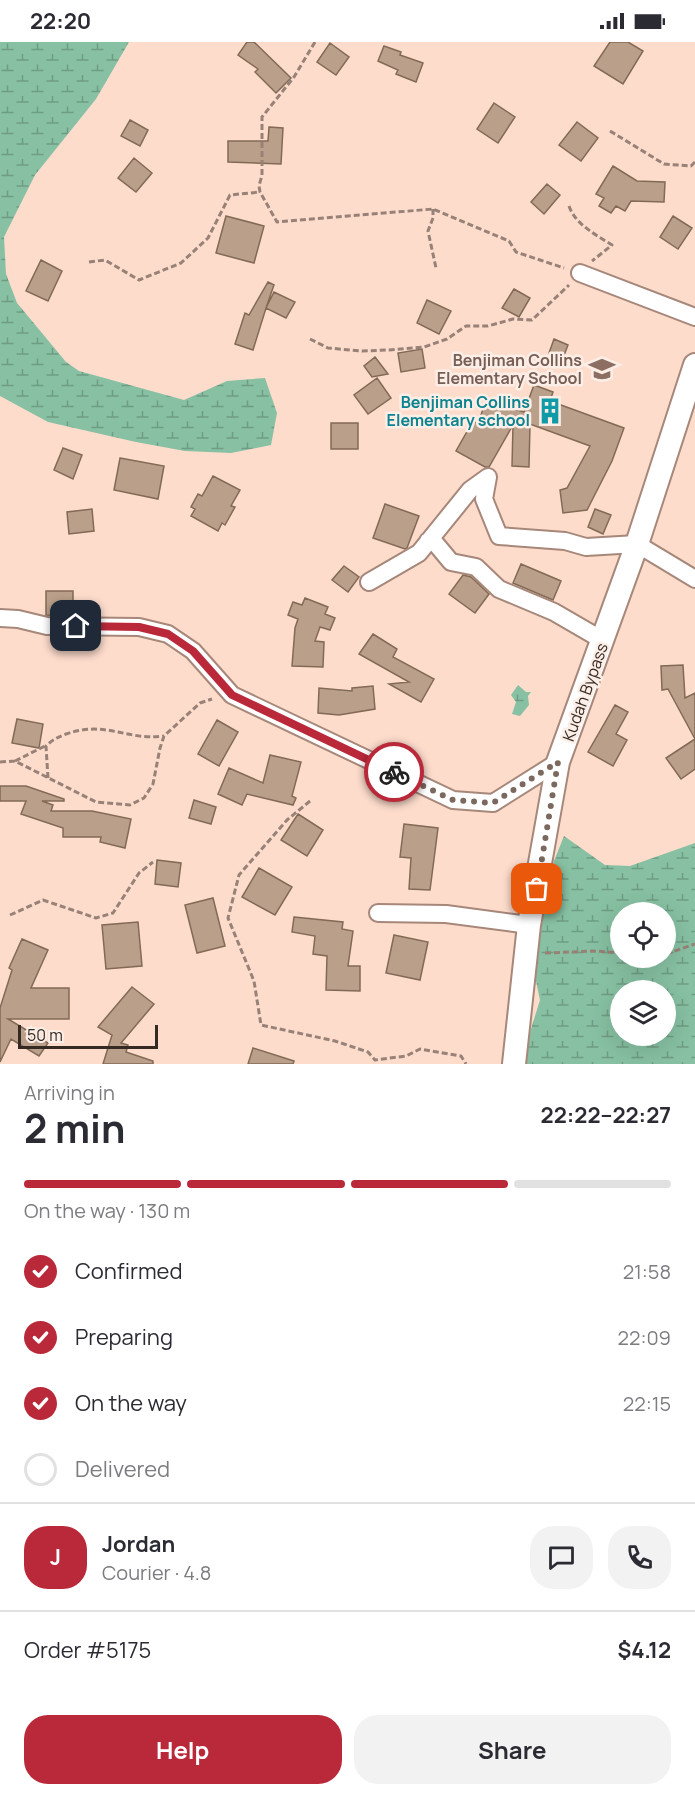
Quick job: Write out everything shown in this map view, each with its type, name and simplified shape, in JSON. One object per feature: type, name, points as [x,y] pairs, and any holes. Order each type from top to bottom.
[{"type":"street","points":[[580,273],[695,317]]},
{"type":"street","name":"Kudah Bypass","points":[[514,1064],[529,925],[558,762],[604,641],[695,366]]},
{"type":"street","points":[[369,582],[419,553],[470,490],[488,477],[484,499],[499,536],[565,541],[586,547],[637,543],[695,579]]},
{"type":"street","points":[[428,541],[436,544],[451,562],[476,567],[499,588],[554,612],[604,641]]},
{"type":"street","points":[[0,618],[18,619],[47,626],[139,627],[168,634],[193,651],[232,695],[453,800],[493,803],[558,762]]},
{"type":"street","points":[[378,913],[446,914],[529,925]]},
{"type":"path","points":[[315,42],[294,77],[262,117],[262,175],[259,186],[276,222],[433,209],[509,241],[516,252],[580,273]]},
{"type":"path","points":[[610,131],[664,164],[691,166],[695,162]]},
{"type":"path","points":[[90,262],[105,260],[139,280],[181,263],[208,238],[230,195],[260,192]]},
{"type":"path","points":[[310,339],[328,348],[362,351],[424,347],[447,339],[466,326],[488,326],[513,319],[532,320],[612,245],[572,215],[568,206]]},
{"type":"path","points":[[433,209],[433,218],[428,231],[436,268]]},
{"type":"path","points":[[15,761],[96,802],[130,805],[144,798],[153,784],[164,736],[200,703],[232,695]]},
{"type":"path","points":[[0,762],[15,761],[46,746],[51,740],[78,730],[96,728],[140,736],[164,736]]},
{"type":"path","points":[[46,746],[48,778]]},
{"type":"path","points":[[310,801],[287,820],[238,875],[228,918],[254,981],[261,1025],[335,1041],[369,1052],[375,1060],[406,1056],[420,1050],[461,1056],[466,1064]]},
{"type":"path","points":[[10,915],[43,900],[96,918],[113,913],[139,873],[153,862]]},
{"type":"path","points":[[676,951],[695,944]]},
{"type":"path","points":[[526,955],[610,952]]},
{"type":"green space","points":[[0,42],[129,42],[96,99],[35,175],[4,237],[6,274],[17,303],[66,362],[79,371],[184,400],[227,381],[265,378],[277,413],[271,445],[231,453],[185,451],[48,422],[0,396]]},
{"type":"green space","points":[[518,685],[526,692],[531,692],[528,696],[529,705],[520,716],[512,714],[516,702],[511,695]]},
{"type":"green space","points":[[564,836],[605,865],[630,866],[695,843],[695,1064],[523,1064],[540,1000],[534,972],[554,861]]},
{"type":"building","points":[[247,42],[254,42],[291,78],[276,93],[255,72],[258,69],[238,55]]},
{"type":"building","points":[[610,42],[628,42],[643,51],[623,84],[594,66]]},
{"type":"building","points":[[330,43],[349,57],[336,75],[317,62]]},
{"type":"building","points":[[384,46],[401,52],[400,55],[423,63],[416,82],[396,74],[398,70],[378,61]]},
{"type":"building","points":[[494,103],[515,117],[498,143],[477,129]]},
{"type":"building","points":[[130,120],[148,130],[140,146],[121,136]]},
{"type":"building","points":[[577,122],[598,138],[581,161],[559,145]]},
{"type":"building","points":[[269,127],[283,128],[281,164],[228,162],[228,141],[268,141]]},
{"type":"building","points":[[134,158],[152,173],[136,192],[118,178]]},
{"type":"building","points":[[613,166],[637,181],[665,182],[664,202],[631,201],[625,211],[616,206],[611,213],[599,206],[604,198],[596,194]]},
{"type":"building","points":[[547,184],[560,195],[544,214],[531,202]]},
{"type":"building","points":[[226,216],[264,226],[254,263],[216,253]]},
{"type":"building","points":[[673,216],[692,228],[678,249],[660,237]]},
{"type":"building","points":[[41,260],[62,271],[48,301],[26,291]]},
{"type":"building","points":[[268,282],[274,285],[253,350],[235,344],[245,313],[249,315]]},
{"type":"building","points":[[514,289],[530,298],[519,317],[502,308]]},
{"type":"building","points":[[274,292],[295,302],[286,318],[266,308]]},
{"type":"building","points":[[427,300],[451,311],[439,334],[417,323]]},
{"type":"building","points":[[554,339],[568,345],[563,358],[549,353]]},
{"type":"building","points":[[422,349],[425,368],[401,372],[398,353]]},
{"type":"building","points":[[375,357],[388,374],[372,377],[364,366]]},
{"type":"building","points":[[377,378],[391,398],[368,414],[354,395]]},
{"type":"building","points":[[534,385],[553,392],[550,401],[624,428],[612,461],[587,510],[563,513],[560,490],[567,488],[590,446],[530,424],[529,467],[512,466],[513,425],[489,467],[456,451],[473,421],[478,424],[486,400],[524,412]]},
{"type":"building","points":[[331,423],[358,423],[358,449],[331,449]]},
{"type":"building","points":[[63,448],[82,455],[73,479],[54,470]]},
{"type":"building","points":[[120,458],[164,466],[158,499],[114,490]]},
{"type":"building","points":[[213,476],[240,490],[231,506],[235,507],[225,525],[222,523],[218,531],[191,516],[195,509],[191,507],[198,494],[202,496]]},
{"type":"building","points":[[385,504],[419,516],[405,549],[373,538]]},
{"type":"building","points":[[92,509],[94,531],[69,534],[67,512]]},
{"type":"building","points":[[595,509],[611,515],[603,534],[588,527]]},
{"type":"building","points":[[521,564],[561,581],[553,600],[513,583]]},
{"type":"building","points":[[344,566],[359,577],[348,592],[332,580]]},
{"type":"building","points":[[463,575],[471,577],[489,594],[475,613],[449,594]]},
{"type":"building","points":[[46,591],[73,591],[73,616],[46,615]]},
{"type":"building","points":[[305,598],[328,607],[325,614],[335,618],[330,630],[320,627],[315,641],[324,642],[323,667],[292,666],[295,628],[298,619],[288,615],[293,602],[302,605]]},
{"type":"building","points":[[373,634],[397,649],[393,657],[434,679],[421,702],[389,684],[409,682],[359,654]]},
{"type":"building","points":[[683,665],[685,698],[695,693],[695,739],[668,689],[662,690],[661,666]]},
{"type":"building","points":[[373,686],[375,709],[339,715],[318,713],[319,688],[352,691],[352,688]]},
{"type":"building","points":[[615,705],[628,712],[616,734],[627,740],[613,766],[588,752]]},
{"type":"building","points":[[17,719],[43,724],[39,748],[12,743]]},
{"type":"building","points":[[217,720],[238,732],[219,766],[198,754]]},
{"type":"building","points":[[695,739],[695,769],[681,779],[666,758]]},
{"type":"building","points":[[270,755],[301,762],[292,796],[296,798],[293,805],[247,794],[242,805],[218,794],[229,768],[263,783]]},
{"type":"building","points":[[0,786],[26,786],[64,799],[64,801],[42,801],[53,805],[51,811],[92,811],[131,819],[125,848],[100,842],[101,837],[63,837],[63,828],[21,814],[26,801],[0,801]]},
{"type":"building","points":[[194,800],[216,807],[211,824],[189,818]]},
{"type":"building","points":[[298,814],[323,830],[307,856],[281,840]]},
{"type":"building","points":[[404,824],[438,828],[430,890],[409,889],[411,858],[400,857]]},
{"type":"building","points":[[157,860],[181,863],[178,887],[155,884]]},
{"type":"building","points":[[259,868],[292,887],[275,915],[242,897]]},
{"type":"building","points":[[213,898],[225,946],[197,953],[185,905]]},
{"type":"building","points":[[294,917],[343,922],[342,929],[353,931],[348,966],[360,966],[360,991],[326,990],[327,956],[313,954],[315,936],[292,932]]},
{"type":"building","points":[[138,922],[142,966],[106,969],[102,925]]},
{"type":"building","points":[[394,935],[428,942],[420,980],[386,973]]},
{"type":"building","points":[[22,939],[48,950],[31,988],[69,988],[69,1019],[8,1019],[48,1043],[39,1056],[11,1039],[0,1062],[0,1008],[12,970],[9,968]]},
{"type":"building","points":[[132,987],[154,1004],[121,1043],[128,1045],[126,1052],[153,1061],[153,1064],[103,1064],[112,1035],[98,1027]]},
{"type":"building","points":[[253,1048],[294,1061],[293,1064],[248,1064]]},
{"type":"way so far","points":[[394,772],[453,800],[493,803],[558,762],[537,889]]},
{"type":"place","name":"Benjiman Collins Elementary School","points":[[602,369]]},
{"type":"place","name":"Benjiman Collins Elementary school","points":[[550,411]]},
{"type":"route","points":[[76,626],[139,627],[168,634],[193,651],[232,695],[348,748],[394,772]]}]
